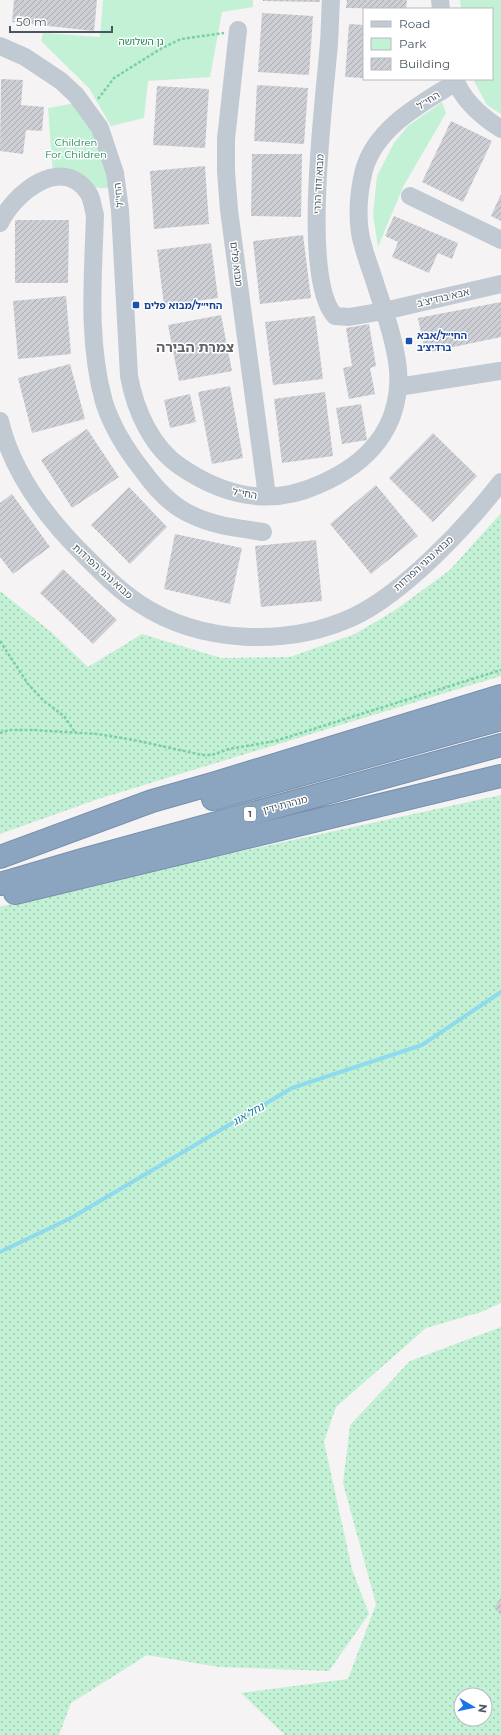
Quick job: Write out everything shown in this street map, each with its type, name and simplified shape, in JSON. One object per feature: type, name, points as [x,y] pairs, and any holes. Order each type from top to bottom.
[{"type":"highway","points":[[9,854],[152,801],[501,696]]},
{"type":"highway","points":[[9,854],[501,719]]},
{"type":"highway","name":"מנהרת ידין","points":[[0,884],[82,860],[501,745]]},
{"type":"highway","points":[[0,896],[39,888],[501,776]]},
{"type":"street","name":"מבוא דוד הררי","points":[[331,0],[330,40],[316,197],[318,263],[326,303],[328,308],[335,316],[349,317],[384,311]]},
{"type":"street","name":"מבוא פלים","points":[[238,30],[226,139],[226,171],[267,496]]},
{"type":"street","name":"החי\"ל","points":[[0,46],[25,56],[45,69],[76,95],[100,128],[115,173],[122,237],[129,376],[132,395],[138,412],[147,428],[174,462],[194,476],[214,486],[252,496],[296,493],[313,488],[340,475],[365,458],[389,423],[398,386],[395,348],[360,234],[359,201],[364,171],[368,158],[389,129],[405,115],[455,80]]},
{"type":"street","points":[[455,80],[473,108],[489,122],[501,129]]},
{"type":"street","points":[[0,223],[4,215],[28,188],[43,179],[60,177],[70,178],[81,184],[90,195],[95,215],[93,344],[105,403],[131,456],[149,479],[172,503],[192,515],[221,526],[263,532]]},
{"type":"street","points":[[410,196],[501,240]]},
{"type":"street","points":[[94,241],[122,237]]},
{"type":"street","name":"אבא ברדיצ'ב","points":[[384,311],[501,284]]},
{"type":"street","points":[[398,386],[500,371]]},
{"type":"street","name":"מבוא נהגי הפרדות","points":[[0,421],[15,463],[36,499],[64,535],[103,574],[140,604],[184,625],[219,634],[248,637],[277,636],[327,626],[353,617],[375,604],[398,587],[431,558],[469,520],[501,482]]},
{"type":"path","points":[[88,111],[114,78],[162,48],[181,39],[238,30]]},
{"type":"path","points":[[0,641],[28,684],[44,701],[64,716],[75,733]]},
{"type":"path","points":[[0,733],[9,730],[33,730],[126,738],[202,755],[212,755],[230,749],[275,741],[501,670]]},
{"type":"green space","name":"גן השלושה","points":[[103,0],[253,0],[253,7],[222,12],[210,77],[148,81],[144,118],[111,126],[89,88],[41,41],[43,33],[100,37]]},
{"type":"green space","points":[[460,0],[501,0],[501,114],[487,105],[474,80],[493,80],[493,8],[461,8]]},
{"type":"green space","points":[[442,102],[446,113],[403,187],[378,247],[373,214],[377,176],[394,143],[408,126]]},
{"type":"green space","name":"Children For Children","points":[[76,103],[88,118],[112,187],[97,188],[74,182],[53,174],[48,108]]},
{"type":"green space","points":[[501,513],[501,676],[98,799],[0,834],[0,591],[50,631],[88,667],[142,634],[221,658],[290,657],[355,634],[394,611],[450,570]]},
{"type":"green space","points":[[501,795],[501,1303],[481,1312],[426,1328],[336,1407],[324,1442],[352,1569],[369,1614],[329,1671],[219,1667],[147,1655],[71,1703],[59,1735],[0,1735],[0,907],[62,890]]},
{"type":"green space","points":[[501,1327],[501,1735],[285,1735],[241,1693],[348,1679],[376,1604],[343,1483],[350,1425],[410,1361]]},
{"type":"building","points":[[14,0],[97,0],[94,31],[12,22]]},
{"type":"building","points":[[320,0],[320,2],[263,1]]},
{"type":"building","points":[[347,0],[407,0],[406,8],[346,8]]},
{"type":"building","points":[[262,13],[313,16],[309,75],[258,72]]},
{"type":"building","points":[[349,24],[363,25],[363,78],[345,77]]},
{"type":"building","points":[[1,79],[23,80],[21,105],[44,107],[42,131],[26,130],[23,154],[0,151]]},
{"type":"building","points":[[257,85],[308,88],[304,144],[254,141]]},
{"type":"building","points":[[157,86],[209,89],[205,148],[153,145]]},
{"type":"building","points":[[451,121],[492,141],[463,202],[422,182]]},
{"type":"building","points":[[252,154],[302,154],[301,217],[251,216]]},
{"type":"building","points":[[205,166],[209,224],[154,229],[150,171]]},
{"type":"building","points":[[501,194],[501,221],[491,216]]},
{"type":"building","points":[[394,216],[458,243],[452,259],[438,253],[429,273],[392,257],[398,242],[385,236]]},
{"type":"building","points":[[15,220],[69,220],[68,283],[15,283]]},
{"type":"building","points":[[303,235],[311,298],[260,304],[253,241]]},
{"type":"building","points":[[211,243],[218,298],[164,305],[157,250]]},
{"type":"building","points":[[66,296],[71,354],[18,359],[13,301]]},
{"type":"building","points":[[501,302],[501,337],[425,353],[418,318]]},
{"type":"building","points":[[221,315],[232,371],[179,381],[168,325]]},
{"type":"building","points":[[315,316],[323,379],[273,385],[265,322]]},
{"type":"building","points":[[369,324],[376,366],[370,368],[375,394],[349,399],[343,368],[352,366],[346,328]]},
{"type":"building","points":[[70,364],[85,419],[32,433],[18,378]]},
{"type":"building","points":[[230,386],[243,458],[212,464],[198,392]]},
{"type":"building","points":[[325,392],[333,456],[282,463],[274,399]]},
{"type":"building","points":[[190,394],[196,422],[170,428],[164,400]]},
{"type":"building","points":[[361,404],[367,440],[342,444],[336,408]]},
{"type":"building","points":[[87,429],[119,477],[72,508],[41,460]]},
{"type":"building","points":[[433,433],[477,476],[433,522],[389,478]]},
{"type":"building","points":[[376,485],[418,536],[371,574],[330,524]]},
{"type":"building","points":[[129,487],[167,527],[130,564],[91,525]]},
{"type":"building","points":[[12,494],[50,547],[13,574],[0,557],[0,503]]},
{"type":"building","points":[[175,534],[242,548],[230,604],[164,589]]},
{"type":"building","points":[[316,540],[322,601],[261,607],[255,546]]},
{"type":"building","points":[[63,569],[117,620],[93,644],[40,593]]},
{"type":"building","points":[[501,1598],[501,1615],[494,1608]]},
{"type":"waterway","name":"נחל אוג","points":[[0,1252],[71,1218],[292,1088],[422,1045],[501,992]]},
{"type":"place","name":"החי״ל/מבוא פלים","points":[[136,305]]},
{"type":"place","name":"החי״ל/אבא ברדיצ׳ב","points":[[409,341]]},
{"type":"district","name":"צמרת הבירה","points":[[195,347]]}]
